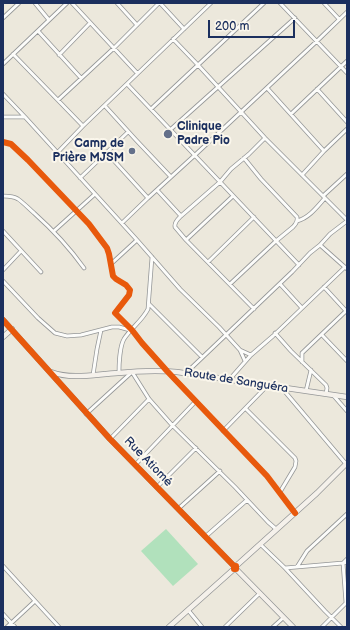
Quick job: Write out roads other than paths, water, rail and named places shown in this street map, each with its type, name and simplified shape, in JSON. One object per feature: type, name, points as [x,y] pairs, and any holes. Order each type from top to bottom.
[{"type":"street","points":[[3,18],[19,3]]},
{"type":"street","points":[[35,3],[49,20]]},
{"type":"street","points":[[3,64],[67,3]]},
{"type":"street","points":[[72,3],[137,73]]},
{"type":"street","points":[[117,3],[137,25]]},
{"type":"street","points":[[58,100],[114,48],[159,3],[184,29]]},
{"type":"street","points":[[57,153],[209,3]]},
{"type":"street","points":[[151,109],[264,3]]},
{"type":"street","points":[[280,3],[347,74]]},
{"type":"street","points":[[324,3],[339,19]]},
{"type":"street","points":[[122,223],[347,12]]},
{"type":"street","points":[[170,130],[295,18]]},
{"type":"street","points":[[59,54],[90,23]]},
{"type":"street","points":[[38,31],[80,78]]},
{"type":"street","points":[[173,39],[265,138],[347,221],[330,234],[280,284],[186,373]]},
{"type":"street","points":[[13,54],[83,126]]},
{"type":"street","points":[[291,114],[347,61]]},
{"type":"street","points":[[127,84],[299,265]]},
{"type":"street","points":[[267,88],[324,151]]},
{"type":"street","points":[[317,89],[347,122]]},
{"type":"street","points":[[3,94],[122,223],[188,298],[240,350],[245,361]]},
{"type":"street","points":[[105,106],[171,177]]},
{"type":"street","points":[[3,117],[25,117]]},
{"type":"street","points":[[302,175],[324,151],[347,130]]},
{"type":"street","points":[[80,178],[128,132]]},
{"type":"street","points":[[254,308],[186,240],[175,226],[176,221],[181,216],[220,182],[231,169],[265,138]]},
{"type":"street","points":[[3,142],[11,144],[42,173],[89,224],[107,248],[114,276],[130,290],[129,295],[115,312],[167,371],[266,476],[295,513]]},
{"type":"street","points":[[106,153],[148,198]]},
{"type":"street","points":[[244,158],[297,218],[297,221]]},
{"type":"street","points":[[230,284],[293,227],[297,221],[308,216],[324,197],[347,174]]},
{"type":"street","points":[[157,190],[181,216]]},
{"type":"street","points":[[54,231],[95,194]]},
{"type":"street","points":[[3,196],[10,196],[18,199],[54,231],[84,268]]},
{"type":"street","points":[[186,240],[233,196]]},
{"type":"street","points":[[208,262],[254,217]]},
{"type":"street","points":[[3,231],[41,272]]},
{"type":"street","points":[[112,264],[137,240]]},
{"type":"street","points":[[230,380],[251,355],[346,268],[320,245]]},
{"type":"street","points":[[3,270],[21,251]]},
{"type":"street","points":[[119,372],[124,339],[148,310],[152,257]]},
{"type":"street","points":[[3,281],[55,334],[75,336],[112,327],[132,330]]},
{"type":"street","points":[[280,284],[302,308]]},
{"type":"street","points":[[292,352],[302,353],[347,311],[324,287]]},
{"type":"street","points":[[149,304],[202,357]]},
{"type":"street","points":[[3,320],[50,371]]},
{"type":"street","points":[[3,337],[12,329]]},
{"type":"street","points":[[93,375],[97,348],[102,329]]},
{"type":"street","points":[[275,333],[327,386],[326,394]]},
{"type":"street","points":[[322,335],[347,361]]},
{"type":"street","points":[[240,350],[251,355]]},
{"type":"street","points":[[302,353],[302,362]]},
{"type":"street","points":[[306,391],[311,370]]},
{"type":"street","name":"Route de Sanguéra","points":[[50,371],[67,376],[119,372],[167,371],[347,397]]},
{"type":"street","name":"Rue Atiomé","points":[[50,371],[86,414],[293,627]]},
{"type":"street","points":[[86,414],[132,372],[149,400],[276,529]]},
{"type":"street","points":[[223,431],[268,385]]},
{"type":"street","points":[[169,627],[295,513],[346,463],[281,387]]},
{"type":"street","points":[[333,395],[347,411]]},
{"type":"street","points":[[110,439],[149,400]]},
{"type":"street","points":[[135,465],[196,401]]},
{"type":"street","points":[[246,409],[296,460],[295,467],[280,492]]},
{"type":"street","points":[[157,487],[196,448]]},
{"type":"street","points":[[178,509],[220,471]]},
{"type":"street","points":[[205,537],[247,500]]},
{"type":"street","points":[[297,567],[307,551],[347,514]]},
{"type":"street","points":[[260,544],[341,627]]},
{"type":"street","points":[[347,559],[345,563],[347,608]]},
{"type":"street","points":[[285,568],[345,563]]},
{"type":"street","points":[[3,566],[59,627]]},
{"type":"street","points":[[225,627],[260,593]]},
{"type":"street","points":[[7,627],[35,601]]},
{"type":"street","points":[[322,627],[346,603]]},
{"type":"street","points":[[188,610],[202,627]]},
{"type":"street","points":[[3,614],[15,627]]},
{"type":"street","points":[[273,627],[283,618]]},
{"type":"place","name":"Clinique Padre Pio","points":[[168,134]]},
{"type":"place","name":"Camp de Prière MJSM","points":[[132,151]]}]
